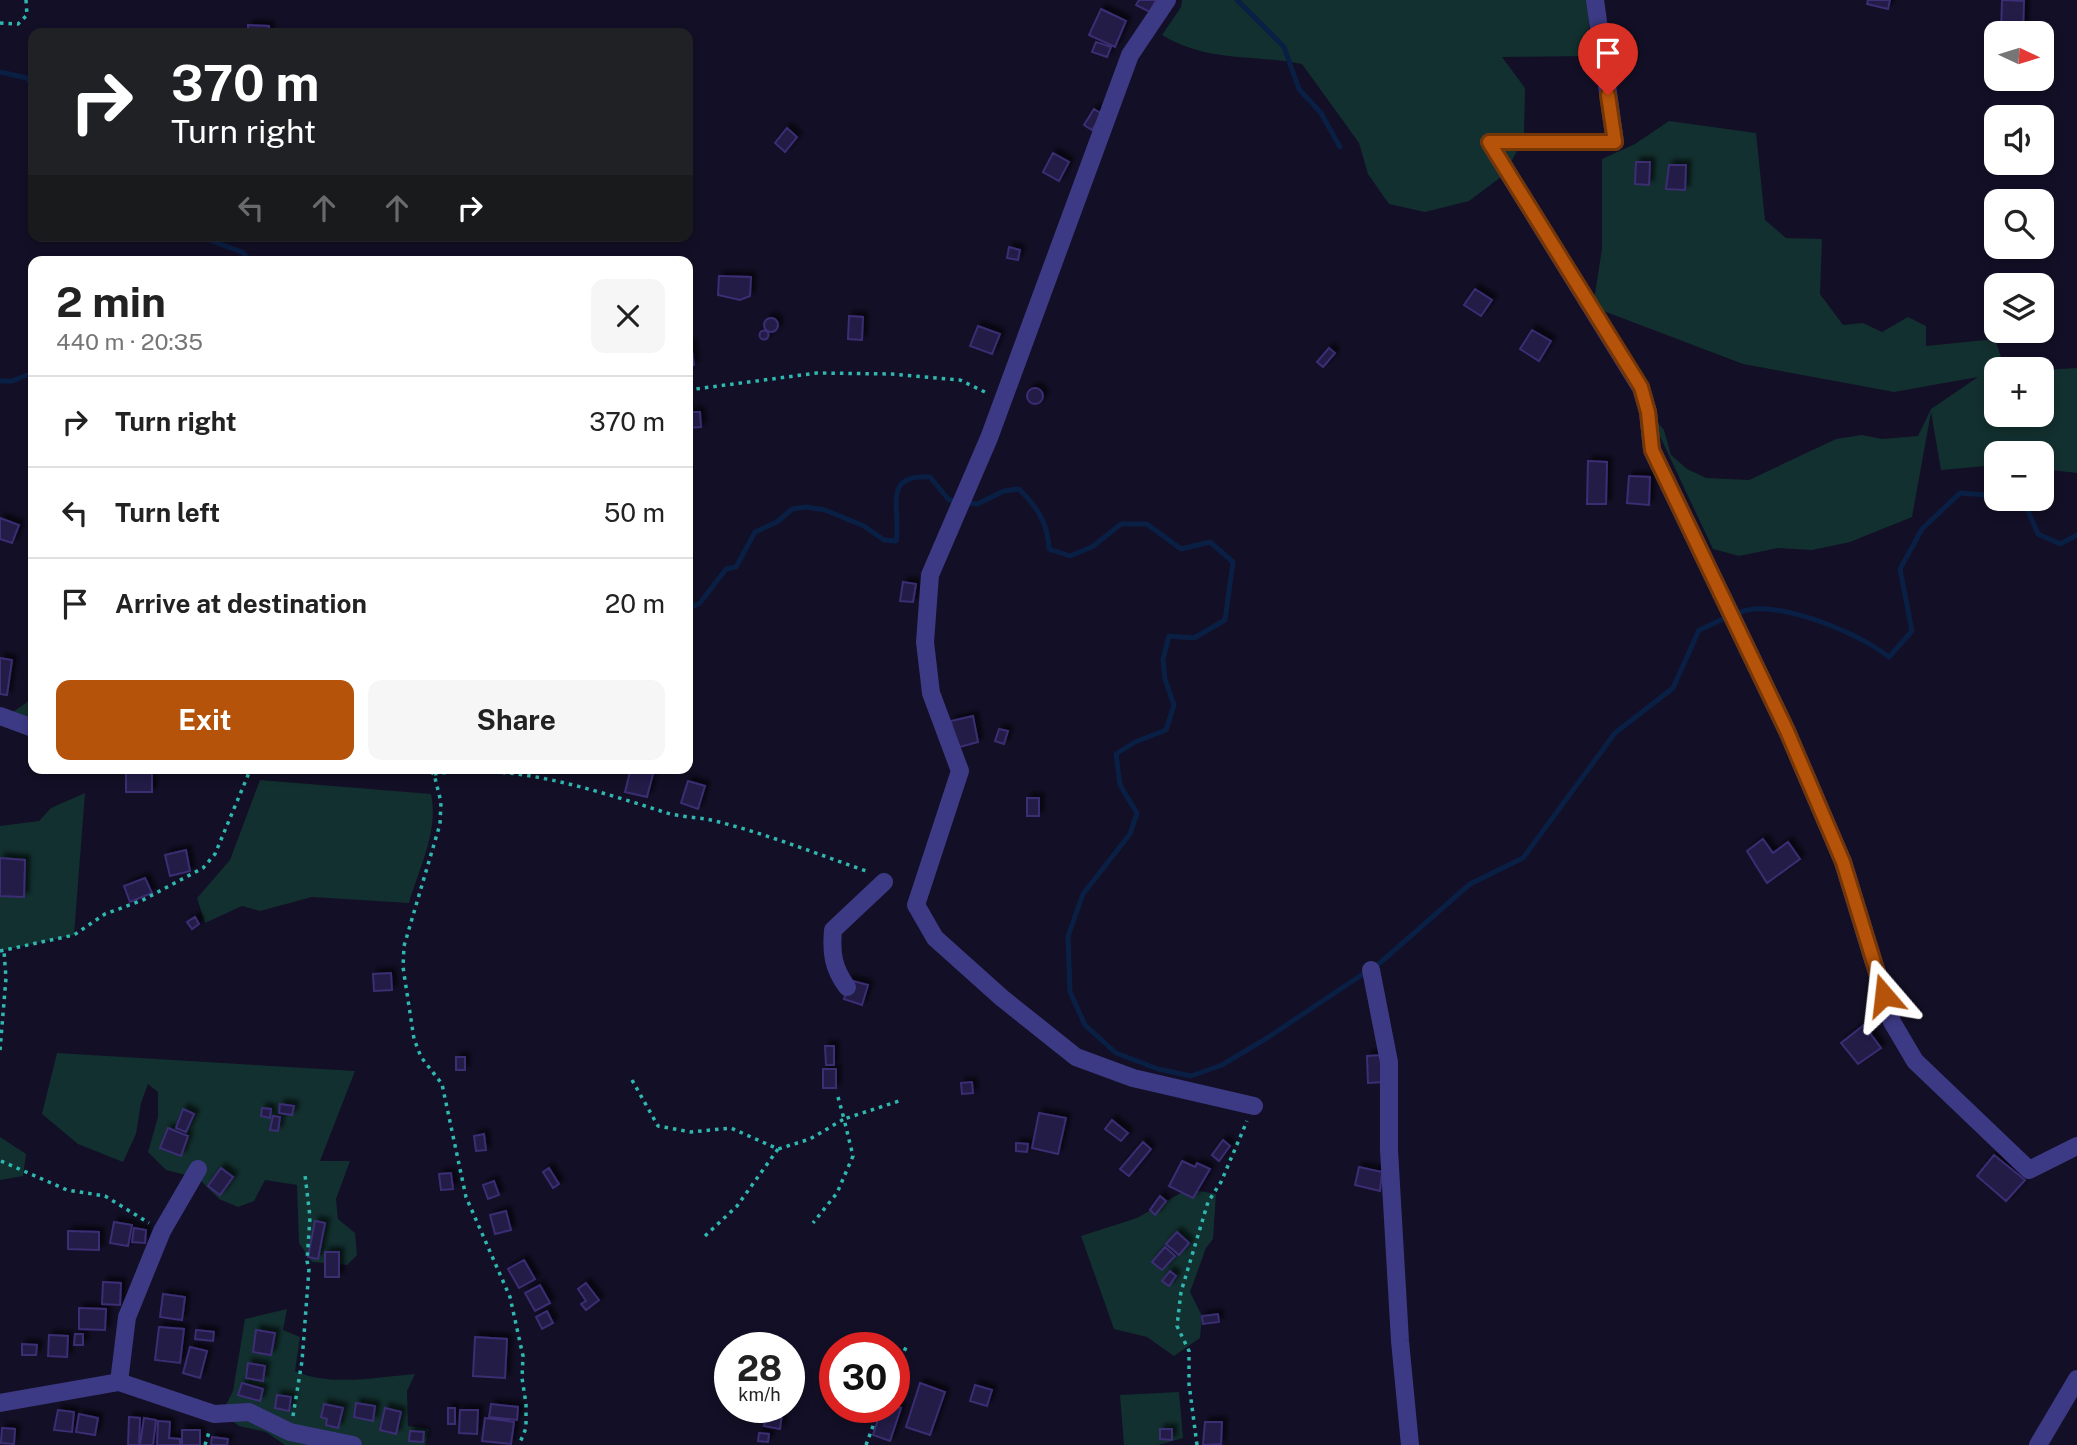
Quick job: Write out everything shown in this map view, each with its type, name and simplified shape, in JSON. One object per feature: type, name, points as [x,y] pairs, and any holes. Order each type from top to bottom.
[{"type":"street","points":[[1167,0],[1130,55],[1000,399],[989,438],[930,575],[925,642],[931,693],[960,771],[916,905],[935,938],[1002,998],[1076,1057],[1133,1078],[1254,1106]]},
{"type":"street","points":[[1595,0],[1615,142],[1489,142],[1641,387],[1648,412],[1652,450],[1787,731],[1843,862],[1892,1022],[1915,1061],[2029,1170],[2077,1146]]},
{"type":"street","points":[[0,716],[28,726]]},
{"type":"street","points":[[847,987],[831,954],[834,930],[884,882]]},
{"type":"street","points":[[1371,970],[1389,1062],[1389,1150],[1400,1341],[1410,1445]]},
{"type":"street","points":[[119,1382],[127,1317],[162,1231],[198,1169]]},
{"type":"street","points":[[2038,1445],[2077,1379]]},
{"type":"street","points":[[0,1403],[119,1382],[214,1414],[249,1412],[290,1432],[353,1445]]},
{"type":"path","points":[[0,23],[18,24],[27,15],[26,0]]},
{"type":"path","points":[[693,389],[817,373],[892,374],[960,380],[1000,399]]},
{"type":"path","points":[[0,1050],[6,978],[2,951],[74,935],[105,914],[143,900],[203,868],[215,854],[248,774]]},
{"type":"path","points":[[434,774],[441,802],[440,824],[404,946],[403,967],[414,1039],[421,1057],[442,1084],[451,1116],[466,1197],[510,1297],[523,1356],[522,1378],[526,1404],[526,1428],[519,1445]]},
{"type":"path","points":[[500,774],[608,792],[667,813],[712,821],[778,840],[873,873],[884,882]]},
{"type":"path","points":[[632,1080],[658,1126],[691,1132],[731,1128],[778,1149]]},
{"type":"path","points":[[813,1223],[837,1193],[853,1156],[838,1097]]},
{"type":"path","points":[[705,1236],[737,1206],[778,1149],[810,1139],[844,1119],[899,1101]]},
{"type":"path","points":[[1197,1445],[1189,1384],[1189,1352],[1177,1326],[1181,1292],[1208,1202],[1221,1182],[1254,1106]]},
{"type":"path","points":[[2,1161],[67,1190],[105,1196],[162,1231]]},
{"type":"path","points":[[290,1432],[302,1361],[309,1269],[307,1261],[310,1217],[305,1175]]},
{"type":"path","points":[[866,1445],[874,1423]]},
{"type":"green space","points":[[1182,0],[1588,0],[1590,56],[1502,57],[1525,88],[1524,137],[1505,174],[1469,201],[1425,212],[1389,204],[1368,174],[1359,143],[1302,64],[1214,54],[1179,44],[1162,35],[1181,7]]},
{"type":"green space","points":[[1669,121],[1756,133],[1765,220],[1786,238],[1822,239],[1820,294],[1843,325],[1863,323],[1882,332],[1908,317],[1926,326],[1926,346],[1984,340],[1984,343],[1996,343],[2001,357],[1984,357],[1984,427],[2054,427],[2054,369],[2077,368],[2077,473],[2054,470],[2054,441],[1984,441],[1984,466],[1941,470],[1931,412],[1912,517],[1850,542],[1812,550],[1778,548],[1739,556],[1713,549],[1648,411],[1664,430],[1671,455],[1687,469],[1706,478],[1749,480],[1836,439],[1862,435],[1882,439],[1918,436],[1931,409],[1978,377],[1894,392],[1743,364],[1593,307],[1602,249],[1602,159],[1635,144]]},
{"type":"green space","points":[[28,702],[28,723],[6,717]]},
{"type":"green space","points":[[260,780],[431,794],[433,808],[430,836],[409,903],[312,897],[260,911],[242,906],[205,923],[197,898],[230,860]]},
{"type":"green space","points":[[85,793],[74,935],[0,951],[0,896],[25,860],[0,858],[0,826],[39,821],[51,808]]},
{"type":"green space","points":[[57,1053],[355,1071],[320,1161],[350,1161],[336,1199],[338,1219],[355,1233],[357,1255],[347,1265],[312,1262],[299,1243],[297,1185],[265,1180],[254,1201],[238,1207],[219,1199],[198,1178],[166,1170],[148,1152],[158,1117],[158,1092],[148,1084],[141,1103],[136,1134],[123,1162],[78,1144],[42,1114]]},
{"type":"green space","points":[[0,1137],[26,1154],[23,1176],[0,1180]]},
{"type":"green space","points":[[1188,1189],[1216,1194],[1213,1239],[1206,1248],[1190,1292],[1202,1316],[1200,1338],[1174,1356],[1147,1337],[1114,1329],[1081,1236],[1137,1218]]},
{"type":"green space","points":[[287,1309],[283,1330],[300,1337],[295,1371],[323,1379],[339,1380],[415,1374],[407,1391],[408,1426],[429,1429],[425,1445],[285,1445],[266,1432],[239,1426],[222,1413],[233,1391],[245,1319]]},
{"type":"green space","points":[[1179,1392],[1183,1438],[1158,1445],[1124,1445],[1120,1395]]},
{"type":"building","points":[[1139,0],[1156,0],[1150,12],[1136,5]]},
{"type":"building","points":[[1868,0],[1890,0],[1888,9],[1867,4]]},
{"type":"building","points":[[2002,0],[2024,1],[2023,21],[2001,21]]},
{"type":"building","points":[[1101,9],[1126,21],[1115,47],[1089,35]]},
{"type":"building","points":[[248,25],[269,26],[269,28],[248,28]]},
{"type":"building","points":[[1096,42],[1111,47],[1107,57],[1092,52]]},
{"type":"building","points":[[1094,109],[1102,114],[1092,130],[1084,125]]},
{"type":"building","points":[[787,128],[797,137],[785,152],[775,143]]},
{"type":"building","points":[[1053,153],[1069,162],[1059,181],[1043,172]]},
{"type":"building","points":[[1636,162],[1650,162],[1649,185],[1635,184]]},
{"type":"building","points":[[1669,165],[1686,165],[1685,190],[1666,189]]},
{"type":"building","points":[[1009,247],[1020,250],[1018,260],[1007,258]]},
{"type":"building","points":[[719,276],[751,277],[750,296],[740,300],[718,295]]},
{"type":"building","points":[[1475,289],[1492,300],[1481,316],[1464,305]]},
{"type":"building","points":[[849,316],[863,317],[862,340],[848,339]]},
{"type":"building","points":[[771,318],[776,320],[776,330],[771,332],[766,330],[764,325],[766,320]]},
{"type":"building","points":[[978,326],[1000,334],[992,354],[970,346]]},
{"type":"building","points":[[1532,330],[1551,341],[1539,361],[1520,349]]},
{"type":"building","points":[[764,331],[768,335],[764,339],[760,335]]},
{"type":"building","points":[[1329,348],[1335,353],[1323,367],[1317,362]]},
{"type":"building","points":[[1035,388],[1043,396],[1035,404],[1027,396]]},
{"type":"building","points":[[693,412],[700,412],[701,427],[693,428]]},
{"type":"building","points":[[1588,461],[1607,462],[1606,504],[1587,504]]},
{"type":"building","points":[[1629,476],[1650,477],[1649,505],[1627,503]]},
{"type":"building","points":[[0,518],[19,525],[12,543],[0,539]]},
{"type":"building","points":[[903,582],[916,584],[913,602],[900,601]]},
{"type":"building","points":[[0,658],[12,660],[7,695],[0,694]]},
{"type":"building","points":[[973,716],[978,742],[956,748],[951,721]]},
{"type":"building","points":[[999,729],[1008,731],[1004,744],[995,741]]},
{"type":"building","points":[[126,774],[152,774],[152,792],[126,792]]},
{"type":"building","points":[[630,774],[653,774],[647,797],[625,792]]},
{"type":"building","points":[[688,781],[705,786],[698,809],[681,803]]},
{"type":"building","points":[[1027,798],[1039,798],[1039,816],[1027,816]]},
{"type":"building","points":[[1763,839],[1773,853],[1788,842],[1800,859],[1767,883],[1747,851]]},
{"type":"building","points":[[186,850],[190,871],[170,876],[165,855]]},
{"type":"building","points":[[0,858],[25,860],[24,897],[0,896]]},
{"type":"building","points":[[145,878],[152,893],[130,902],[124,886]]},
{"type":"building","points":[[195,917],[199,924],[192,929],[187,922]]},
{"type":"building","points":[[391,973],[392,990],[374,991],[373,974]]},
{"type":"building","points":[[849,980],[868,985],[862,1005],[844,999]]},
{"type":"building","points":[[1864,1025],[1881,1048],[1858,1064],[1841,1043]]},
{"type":"building","points":[[825,1046],[834,1046],[834,1065],[826,1065]]},
{"type":"building","points":[[1382,1055],[1384,1082],[1368,1083],[1367,1056]]},
{"type":"building","points":[[456,1057],[465,1057],[465,1070],[456,1070]]},
{"type":"building","points":[[823,1069],[836,1069],[836,1088],[823,1088]]},
{"type":"building","points":[[972,1082],[973,1093],[962,1094],[961,1083]]},
{"type":"building","points":[[280,1104],[294,1106],[292,1115],[279,1113]]},
{"type":"building","points":[[262,1108],[271,1109],[270,1118],[261,1116]]},
{"type":"building","points":[[183,1109],[194,1114],[186,1132],[176,1128]]},
{"type":"building","points":[[1039,1113],[1066,1118],[1058,1154],[1032,1148]]},
{"type":"building","points":[[273,1116],[280,1117],[278,1131],[270,1130]]},
{"type":"building","points":[[1112,1120],[1128,1133],[1121,1141],[1105,1129]]},
{"type":"building","points":[[168,1128],[188,1136],[181,1156],[160,1148]]},
{"type":"building","points":[[484,1134],[486,1150],[476,1151],[474,1136]]},
{"type":"building","points":[[1223,1140],[1230,1146],[1219,1161],[1212,1155]]},
{"type":"building","points":[[1143,1142],[1151,1149],[1129,1176],[1120,1169]]},
{"type":"building","points":[[1016,1143],[1028,1144],[1027,1152],[1016,1151]]},
{"type":"building","points":[[1994,1155],[2025,1180],[2006,1201],[1977,1176]]},
{"type":"building","points":[[1182,1161],[1195,1167],[1197,1163],[1210,1169],[1193,1198],[1169,1186]]},
{"type":"building","points":[[1359,1167],[1382,1172],[1380,1191],[1355,1185]]},
{"type":"building","points":[[221,1168],[233,1177],[220,1195],[208,1186]]},
{"type":"building","points":[[549,1168],[559,1184],[553,1188],[543,1172]]},
{"type":"building","points":[[451,1173],[453,1189],[441,1190],[439,1174]]},
{"type":"building","points":[[494,1181],[499,1195],[488,1199],[483,1185]]},
{"type":"building","points":[[1160,1196],[1166,1201],[1155,1215],[1150,1210]]},
{"type":"building","points":[[506,1211],[511,1230],[495,1234],[490,1215]]},
{"type":"building","points":[[315,1221],[325,1223],[318,1259],[308,1257]]},
{"type":"building","points":[[114,1222],[132,1225],[128,1246],[110,1243]]},
{"type":"building","points":[[134,1228],[146,1230],[145,1243],[132,1242]]},
{"type":"building","points":[[68,1231],[99,1232],[99,1250],[68,1249]]},
{"type":"building","points":[[1177,1232],[1189,1243],[1179,1255],[1166,1244]]},
{"type":"building","points":[[1165,1247],[1175,1256],[1162,1270],[1152,1262]]},
{"type":"building","points":[[325,1252],[339,1252],[339,1277],[325,1277]]},
{"type":"building","points":[[524,1260],[535,1279],[519,1288],[508,1269]]},
{"type":"building","points":[[1170,1271],[1176,1276],[1169,1286],[1162,1281]]},
{"type":"building","points":[[103,1282],[121,1283],[120,1305],[102,1304]]},
{"type":"building","points":[[586,1283],[599,1300],[586,1310],[581,1304],[586,1301],[578,1289]]},
{"type":"building","points":[[540,1285],[550,1303],[535,1311],[525,1293]]},
{"type":"building","points":[[163,1294],[185,1297],[182,1320],[160,1317]]},
{"type":"building","points":[[79,1308],[106,1309],[105,1330],[79,1329]]},
{"type":"building","points":[[547,1311],[553,1323],[542,1329],[536,1317]]},
{"type":"building","points":[[1218,1314],[1219,1322],[1203,1324],[1202,1316]]},
{"type":"building","points":[[159,1327],[184,1329],[180,1363],[155,1360]]},
{"type":"building","points":[[196,1330],[214,1332],[213,1341],[195,1339]]},
{"type":"building","points":[[256,1330],[275,1333],[271,1355],[253,1352]]},
{"type":"building","points":[[75,1334],[83,1334],[83,1345],[74,1345]]},
{"type":"building","points":[[49,1335],[68,1336],[67,1357],[48,1356]]},
{"type":"building","points":[[475,1337],[507,1339],[505,1378],[473,1376]]},
{"type":"building","points":[[22,1344],[37,1345],[36,1355],[22,1355]]},
{"type":"building","points":[[190,1347],[207,1351],[200,1378],[183,1373]]},
{"type":"building","points":[[248,1363],[265,1366],[263,1381],[246,1378]]},
{"type":"building","points":[[242,1383],[263,1389],[260,1401],[238,1395]]},
{"type":"building","points":[[920,1383],[945,1392],[930,1435],[906,1427],[910,1423]]},
{"type":"building","points":[[975,1385],[992,1390],[987,1406],[970,1401]]},
{"type":"building","points":[[277,1395],[291,1397],[289,1411],[275,1408]]},
{"type":"building","points":[[356,1403],[375,1406],[373,1421],[354,1417]]},
{"type":"building","points":[[324,1404],[343,1408],[338,1428],[326,1425],[327,1419],[321,1417]]},
{"type":"building","points":[[491,1404],[518,1407],[517,1420],[489,1417]]},
{"type":"building","points":[[385,1408],[401,1412],[396,1434],[380,1430]]},
{"type":"building","points":[[448,1408],[455,1408],[455,1424],[448,1424]]},
{"type":"building","points":[[58,1410],[74,1412],[72,1432],[54,1430]]},
{"type":"building","points":[[460,1410],[478,1410],[477,1434],[459,1433]]},
{"type":"building","points":[[79,1414],[98,1418],[95,1435],[76,1432]]},
{"type":"building","points":[[129,1417],[140,1418],[139,1445],[128,1445]]},
{"type":"building","points":[[144,1418],[156,1420],[153,1445],[140,1445]]},
{"type":"building","points":[[485,1418],[514,1422],[511,1444],[482,1441]]},
{"type":"building","points":[[158,1421],[170,1422],[169,1438],[180,1439],[180,1445],[157,1445]]},
{"type":"building","points":[[1205,1422],[1222,1422],[1221,1444],[1203,1445]]},
{"type":"building","points":[[765,1423],[781,1423],[780,1429],[764,1426]]},
{"type":"building","points":[[877,1423],[896,1423],[890,1441],[873,1435]]},
{"type":"building","points":[[2,1428],[15,1429],[14,1444],[1,1443]]},
{"type":"building","points":[[1160,1429],[1172,1429],[1172,1440],[1160,1439]]},
{"type":"building","points":[[182,1430],[200,1430],[200,1445],[182,1445]]},
{"type":"building","points":[[410,1431],[424,1432],[423,1442],[409,1441]]},
{"type":"building","points":[[759,1433],[769,1434],[768,1442],[758,1441]]},
{"type":"building","points":[[212,1437],[228,1439],[227,1445],[211,1445]]},
{"type":"waterway","points":[[1237,0],[1284,47],[1299,89],[1321,113],[1340,147]]},
{"type":"waterway","points":[[0,72],[28,79]]},
{"type":"waterway","points":[[214,242],[246,256]]},
{"type":"waterway","points":[[0,381],[12,381],[28,375]]},
{"type":"waterway","points":[[693,606],[700,603],[726,569],[736,567],[755,532],[777,522],[792,509],[806,507],[825,510],[864,526],[884,540],[896,541],[896,497],[904,482],[914,478],[930,477],[949,500],[977,504],[1004,491],[1019,489],[1040,516],[1049,549],[1070,556],[1092,547],[1121,524],[1147,524],[1181,549],[1210,542],[1233,562],[1225,620],[1194,638],[1169,636],[1163,659],[1165,679],[1174,705],[1166,730],[1135,742],[1116,754],[1120,785],[1137,813],[1130,834],[1083,894],[1068,936],[1070,992],[1085,1025],[1116,1053],[1158,1069],[1191,1076],[1222,1065],[1267,1038],[1381,962],[1470,884],[1523,858],[1615,733],[1673,688],[1699,630],[1740,612],[1770,609],[1825,623],[1861,639],[1889,657],[1912,631],[1900,569],[1922,529],[1960,493],[1984,495]]},
{"type":"waterway","points":[[2028,511],[2038,534],[2060,544],[2077,535]]},
{"type":"route","points":[[1608,95],[1615,142],[1489,142],[1641,387],[1648,412],[1652,450],[1787,731],[1843,862],[1884,995]]}]
